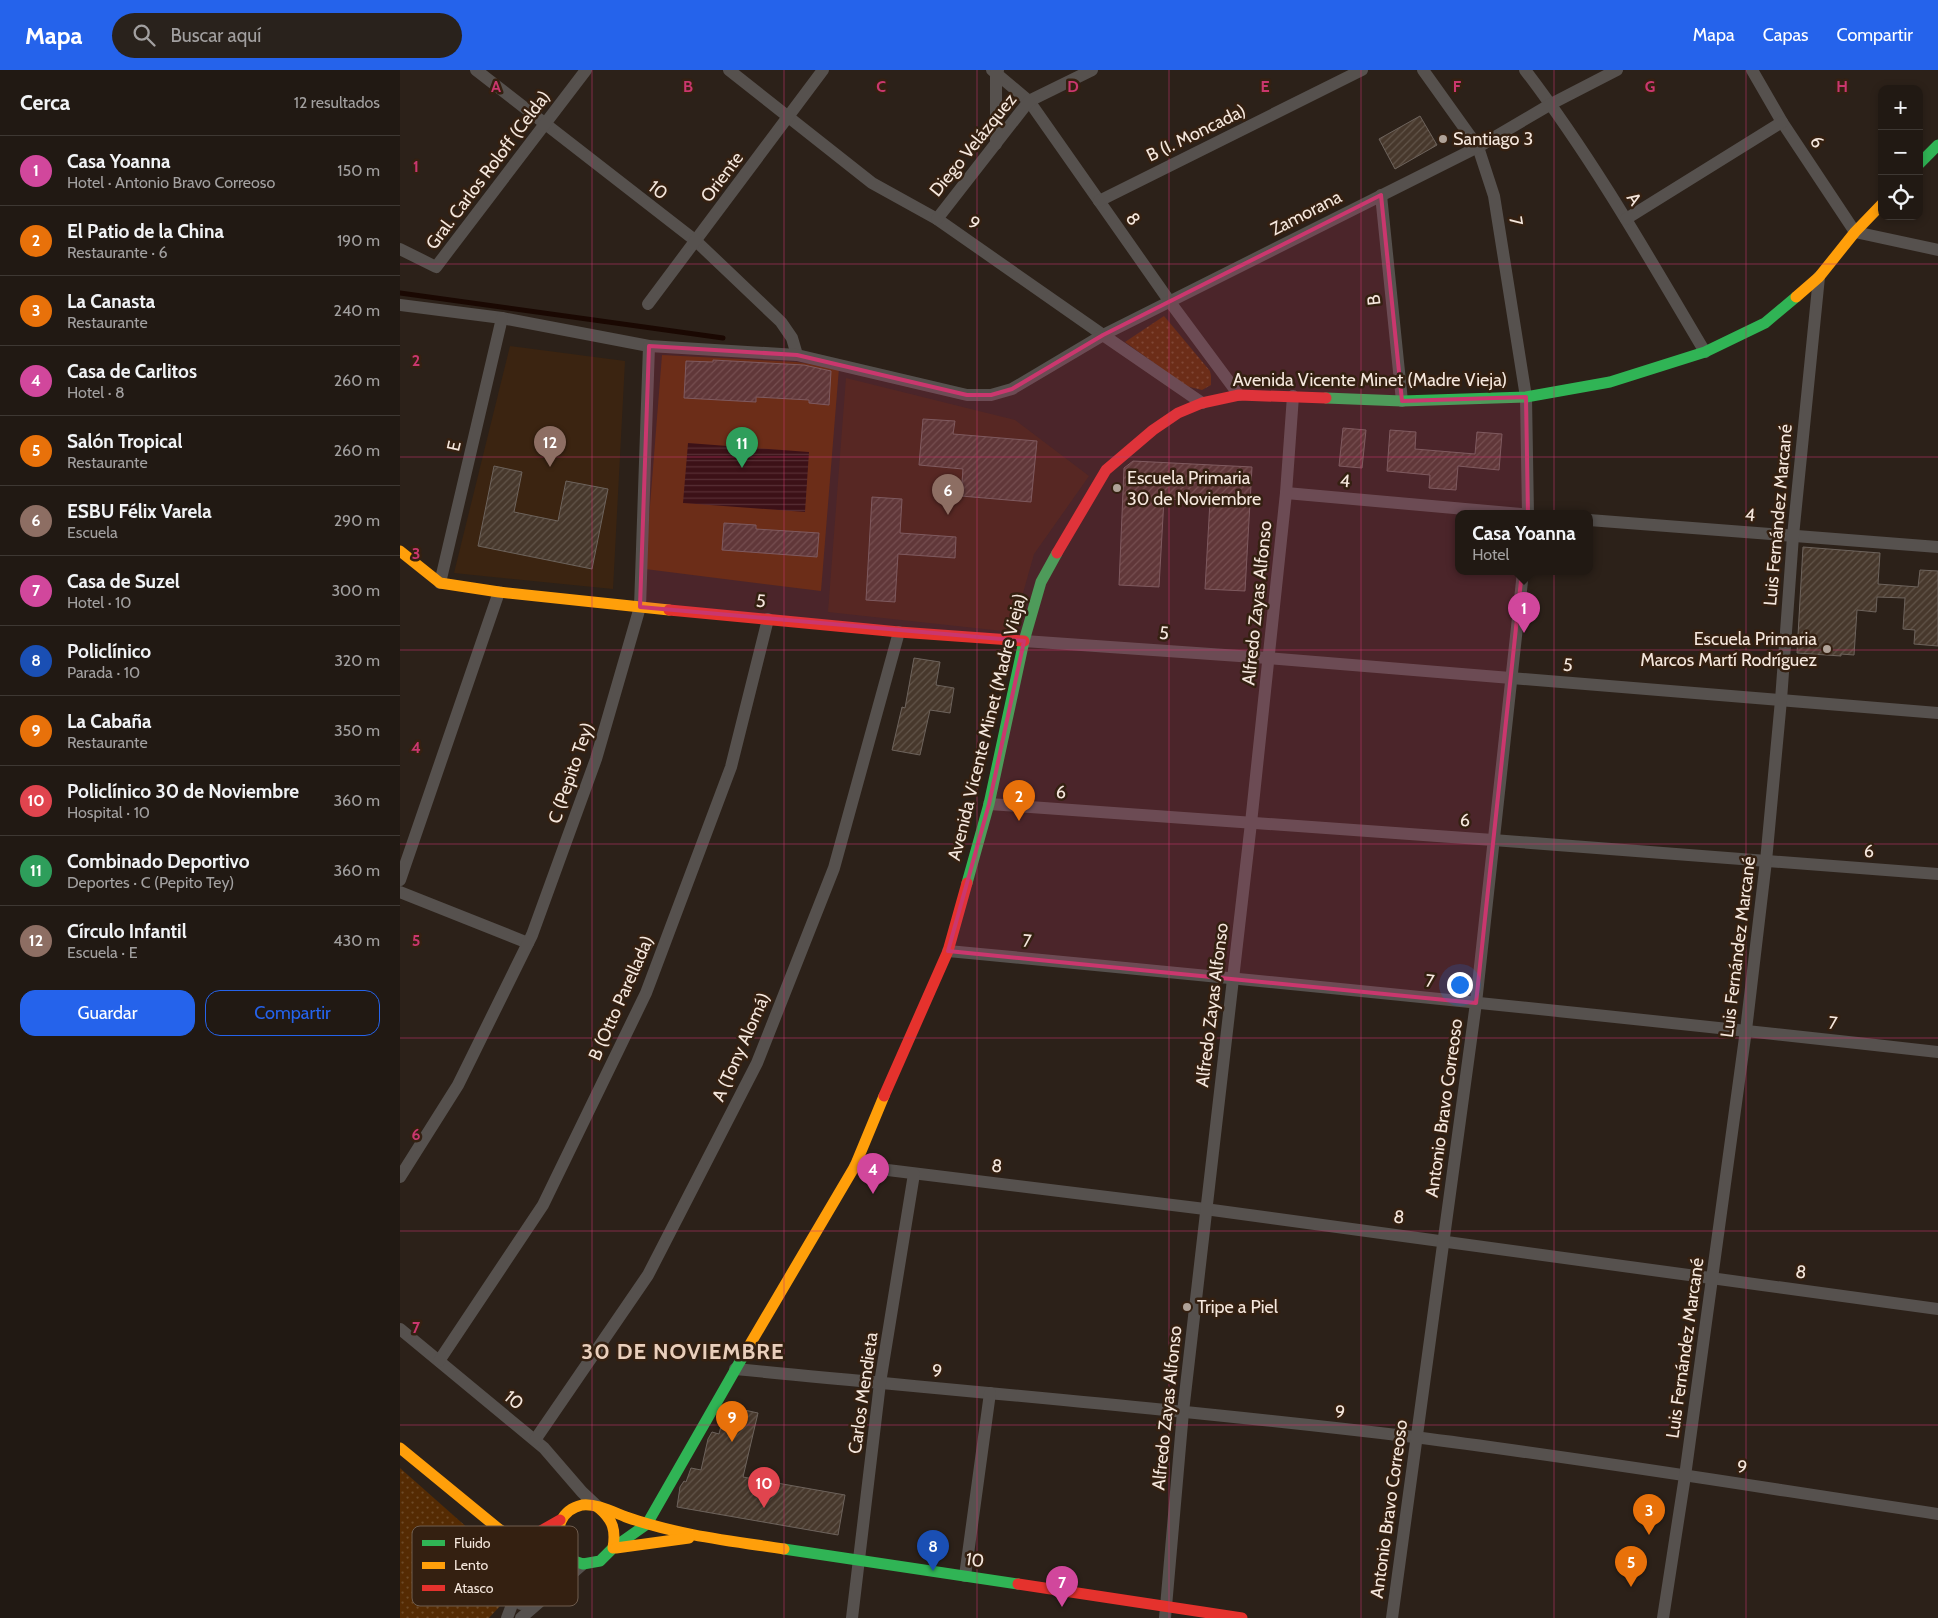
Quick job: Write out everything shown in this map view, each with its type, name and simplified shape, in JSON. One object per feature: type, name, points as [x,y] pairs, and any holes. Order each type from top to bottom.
[{"type":"main road","points":[[1923,160],[1938,145]]},
{"type":"main road","name":"Avenida Vicente Minet (Madre Vieja)","points":[[647,1524],[735,1369],[856,1166],[902,1053],[948,951],[988,804],[1024,640],[1041,582],[1076,518],[1106,470],[1153,430],[1178,414],[1202,403],[1239,395],[1402,401],[1526,397],[1610,382],[1705,352],[1765,323],[1819,277],[1855,232],[1878,208]]},
{"type":"main road","name":"5","points":[[400,551],[440,583],[499,592],[640,608],[899,632],[1024,640]]},
{"type":"main road","points":[[400,1448],[495,1526]]},
{"type":"main road","name":"10","points":[[550,1526],[560,1520],[570,1510],[583,1505],[598,1507],[647,1524],[702,1537],[860,1562],[966,1576],[1166,1612],[1242,1618]]},
{"type":"main road","name":"10","points":[[582,1564],[600,1561],[613,1548],[616,1532],[611,1517],[598,1507]]},
{"type":"main road","points":[[559,1526],[560,1520]]},
{"type":"main road","points":[[613,1548],[647,1524]]},
{"type":"main road","name":"10","points":[[613,1548],[702,1537]]},
{"type":"main road","points":[[578,1563],[582,1564]]},
{"type":"street","name":"10","points":[[476,70],[544,125],[696,241],[780,322],[792,338],[797,355]]},
{"type":"street","name":"Gral. Carlos Roloff (Celda)","points":[[400,250],[436,267],[586,70]]},
{"type":"street","name":"9","points":[[729,70],[872,183],[937,218],[1103,336],[1202,403]]},
{"type":"street","name":"Oriente","points":[[648,304],[823,70]]},
{"type":"street","name":"Diego Velázquez","points":[[937,218],[1029,101],[1092,70]]},
{"type":"street","name":"B (I. Moncada)","points":[[1099,201],[1362,70]]},
{"type":"street","name":"7","points":[[1423,70],[1478,147],[1494,196],[1526,397]]},
{"type":"street","name":"A","points":[[1525,70],[1551,104],[1626,219],[1705,352]]},
{"type":"street","name":"Zamorana","points":[[797,355],[967,395],[991,395],[1012,390],[1103,336],[1478,147],[1551,104],[1617,70]]},
{"type":"street","name":"6","points":[[1752,70],[1782,122],[1855,232]]},
{"type":"street","name":"8","points":[[995,71],[1029,101],[1170,302],[1239,395]]},
{"type":"street","points":[[995,71],[996,144]]},
{"type":"street","points":[[1626,219],[1782,122]]},
{"type":"street","name":"B","points":[[1381,195],[1402,401]]},
{"type":"street","points":[[1855,232],[1938,250]]},
{"type":"street","name":"Luis Fernández Marcané","points":[[1663,1618],[1713,1277],[1746,1030],[1766,861],[1781,700],[1793,536],[1819,277]]},
{"type":"street","points":[[400,305],[502,318],[649,346],[797,355]]},
{"type":"street","name":"E","points":[[440,583],[502,318]]},
{"type":"street","name":"C (Pepito Tey)","points":[[400,1177],[458,1085],[528,944],[596,758],[640,608],[649,346]]},
{"type":"street","name":"Alfredo Zayas Alfonso","points":[[1166,1612],[1183,1412],[1251,823],[1286,493],[1293,396]]},
{"type":"street","points":[[1526,397],[1528,510]]},
{"type":"street","name":"4","points":[[1286,493],[1476,510]]},
{"type":"street","name":"4","points":[[1593,520],[1938,547]]},
{"type":"street","name":"Antonio Bravo Correoso","points":[[1392,1618],[1476,1004],[1522,575]]},
{"type":"street","points":[[400,880],[499,592]]},
{"type":"street","name":"B (Otto Parellada)","points":[[439,1360],[543,1205],[646,993],[731,767],[768,619]]},
{"type":"street","name":"A (Tony Alomá)","points":[[535,1440],[648,1275],[757,1063],[834,868],[899,632]]},
{"type":"street","name":"5","points":[[1024,640],[1938,713]]},
{"type":"street","name":"6","points":[[988,804],[1938,874]]},
{"type":"street","points":[[400,892],[528,944]]},
{"type":"street","name":"7","points":[[948,951],[1746,1030],[1938,1052]]},
{"type":"street","name":"8","points":[[856,1166],[1206,1209],[1938,1309]]},
{"type":"street","name":"Carlos Mendieta","points":[[852,1618],[880,1383],[914,1174]]},
{"type":"street","name":"10","points":[[400,1329],[544,1448],[582,1492],[598,1507]]},
{"type":"street","name":"9","points":[[735,1369],[1183,1412],[1416,1438],[1938,1514]]},
{"type":"street","points":[[966,1576],[990,1393]]},
{"type":"street","points":[[578,1568],[582,1564]]},
{"type":"street","points":[[507,1618],[512,1606]]},
{"type":"street","points":[[516,1618],[521,1606]]},
{"type":"street","points":[[521,1618],[535,1606]]},
{"type":"highlighted area","points":[[1381,195],[1402,401],[1526,397],[1528,515],[1476,1003],[948,951],[989,804],[1024,641],[640,607],[649,346],[797,355],[967,395],[991,395],[1012,389],[1103,335]]},
{"type":"shaded area","points":[[1164,316],[1210,371],[1211,385],[1202,390],[1186,386],[1125,342]]},
{"type":"shaded area","points":[[510,346],[625,361],[613,589],[454,573]]},
{"type":"shaded area","points":[[662,355],[796,362],[839,368],[821,591],[645,569]]},
{"type":"shaded area","points":[[846,378],[1015,420],[1089,476],[1034,554],[1012,632],[828,612]]},
{"type":"shaded area","points":[[688,443],[809,452],[805,512],[683,503]]},
{"type":"shaded area","points":[[400,1468],[465,1526],[412,1526],[412,1606],[500,1606],[489,1618],[400,1618]]},
{"type":"building","points":[[1420,116],[1437,145],[1395,169],[1379,139]]},
{"type":"building","points":[[713,360],[804,365],[831,371],[829,405],[809,403],[809,400],[756,397],[756,402],[684,398],[686,361],[713,362]]},
{"type":"building","points":[[923,419],[955,421],[953,434],[1037,441],[1031,502],[961,496],[963,469],[919,465]]},
{"type":"building","points":[[1343,428],[1366,430],[1362,468],[1339,466]]},
{"type":"building","points":[[1390,430],[1416,432],[1415,449],[1475,454],[1477,432],[1502,434],[1499,470],[1458,466],[1456,490],[1429,488],[1430,475],[1387,471]]},
{"type":"building","points":[[1133,461],[1252,467],[1245,591],[1205,589],[1210,501],[1164,499],[1159,587],[1119,585],[1124,468]]},
{"type":"building","points":[[494,466],[522,472],[514,512],[558,521],[566,481],[608,489],[592,569],[478,546]]},
{"type":"building","points":[[872,497],[902,499],[900,533],[956,537],[955,558],[898,554],[895,602],[866,600]]},
{"type":"building","points":[[724,523],[756,525],[756,529],[819,533],[817,557],[722,550]]},
{"type":"building","points":[[1803,547],[1880,553],[1878,584],[1918,587],[1920,570],[1938,571],[1938,646],[1914,644],[1915,630],[1903,629],[1905,598],[1877,597],[1876,612],[1857,610],[1854,655],[1797,653]]},
{"type":"building","points":[[914,658],[940,662],[936,685],[954,688],[950,713],[930,710],[920,755],[892,750],[902,707],[905,708]]},
{"type":"building","points":[[726,1406],[758,1413],[743,1477],[845,1495],[838,1535],[677,1507],[680,1487],[684,1481],[686,1482],[691,1468],[701,1470],[708,1439],[712,1432],[719,1434]]},
{"type":"waterway","points":[[400,293],[723,338]]},
{"type":"traffic: fast","points":[[1923,160],[1938,145]]},
{"type":"traffic: fast","points":[[1326,398],[1402,401],[1526,397],[1610,382],[1705,352],[1765,323],[1796,297]]},
{"type":"traffic: fast","points":[[967,883],[989,804],[1024,641],[1041,582],[1057,553]]},
{"type":"traffic: fast","points":[[578,1562],[583,1564],[600,1561],[613,1548],[647,1524],[746,1351]]},
{"type":"traffic: fast","points":[[784,1549],[1018,1584]]},
{"type":"traffic: slow","points":[[1796,297],[1819,277],[1855,232],[1878,208]]},
{"type":"traffic: slow","points":[[400,551],[440,583],[499,592],[669,610]]},
{"type":"traffic: slow","points":[[746,1351],[855,1166],[884,1096]]},
{"type":"traffic: slow","points":[[400,1448],[495,1526]]},
{"type":"traffic: slow","points":[[559,1526],[564,1515],[575,1507],[593,1505],[645,1523],[684,1533],[784,1549]]},
{"type":"traffic: slow","points":[[599,1508],[608,1517],[614,1531],[613,1548]]},
{"type":"traffic: slow","points":[[616,1548],[689,1538]]},
{"type":"traffic: jam","points":[[1057,553],[1106,470],[1153,430],[1178,413],[1202,403],[1239,395],[1326,398]]},
{"type":"traffic: jam","points":[[669,610],[899,632],[1024,641]]},
{"type":"traffic: jam","points":[[884,1096],[948,951],[967,883]]},
{"type":"traffic: jam","points":[[550,1526],[560,1520]]},
{"type":"traffic: jam","points":[[1018,1584],[1242,1618]]},
{"type":"place","name":"Santiago 3","points":[[1443,139]]},
{"type":"place","name":"Círculo Infantil","points":[[550,467]]},
{"type":"place","name":"Combinado Deportivo","points":[[742,468]]},
{"type":"place","name":"Escuela Primaria 30 de Noviembre","points":[[1117,488]]},
{"type":"place","name":"ESBU Félix Varela","points":[[948,515]]},
{"type":"place","name":"Casa Yoanna","points":[[1524,633]]},
{"type":"place","name":"Escuela Primaria Marcos Martí Rodríguez","points":[[1827,649]]},
{"type":"place","name":"El Patio de la China","points":[[1019,821]]},
{"type":"place","name":"Casa de Carlitos","points":[[873,1194]]},
{"type":"place","name":"Tripe a Piel","points":[[1187,1307]]},
{"type":"place","name":"La Cabaña","points":[[732,1442]]},
{"type":"place","name":"Policlínico 30 de Noviembre","points":[[764,1508]]},
{"type":"place","name":"La Canasta","points":[[1649,1535]]},
{"type":"place","name":"Policlínico","points":[[933,1571]]},
{"type":"place","name":"Salón Tropical","points":[[1631,1587]]},
{"type":"place","name":"Casa de Suzel","points":[[1062,1607]]},
{"type":"district","name":"30 DE NOVIEMBRE","points":[[683,1351]]}]
